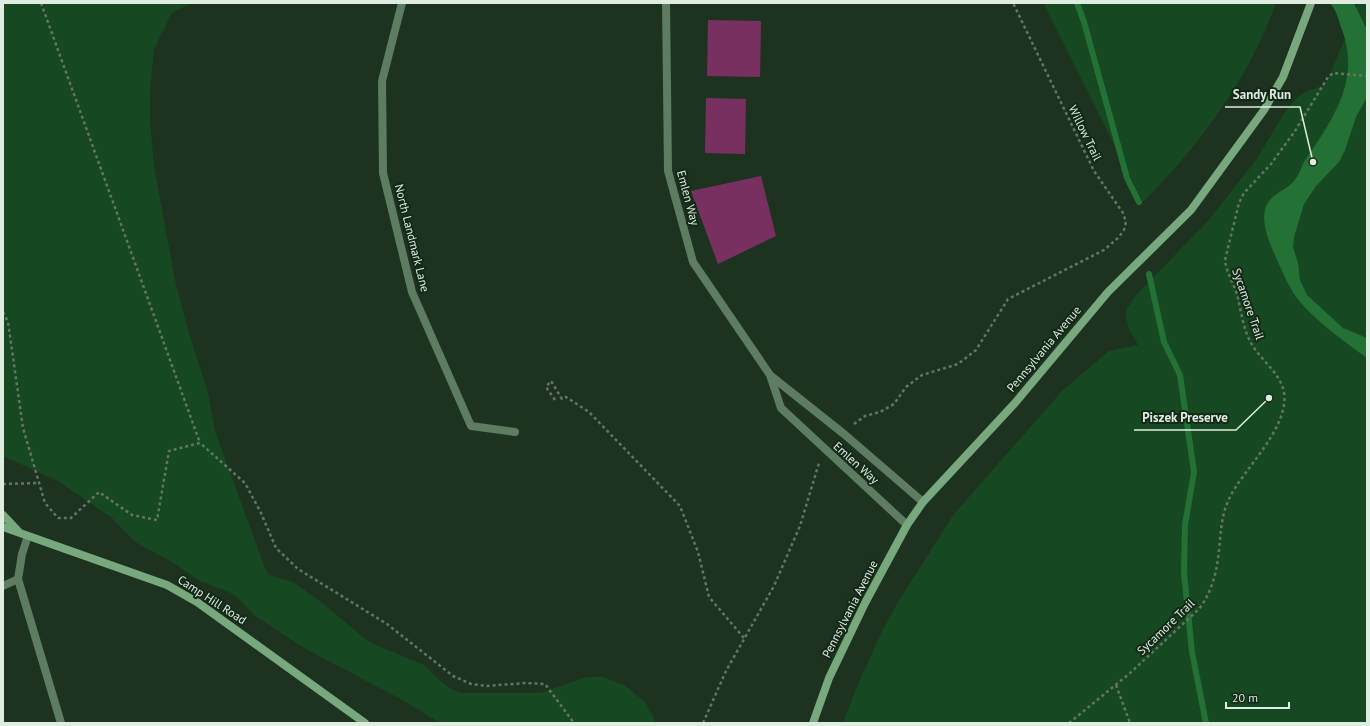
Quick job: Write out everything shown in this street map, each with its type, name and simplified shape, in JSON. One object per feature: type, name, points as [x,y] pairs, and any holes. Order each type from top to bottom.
[{"type":"main road","name":"Pennsylvania Avenue","points":[[813,723],[830,678],[858,617],[907,525],[923,502],[1015,402],[1108,292],[1191,210],[1264,110],[1283,77],[1311,3]]},
{"type":"main road","points":[[3,515],[24,534]]},
{"type":"main road","name":"Camp Hill Road","points":[[3,527],[167,585],[197,602],[365,723]]},
{"type":"street","name":"North Landmark Lane","points":[[402,3],[382,81],[383,173],[412,292],[471,426],[515,432]]},
{"type":"street","name":"Emlen Way","points":[[666,3],[668,171],[693,262],[770,375],[781,408],[907,525]]},
{"type":"street","name":"Emlen Way","points":[[770,375],[844,434],[923,502]]},
{"type":"street","points":[[24,534],[18,579],[61,723]]},
{"type":"street","points":[[3,586],[18,579]]},
{"type":"path","points":[[41,3],[200,443],[245,483],[261,513],[276,548],[298,569],[387,624],[454,676],[471,684],[487,686],[525,683],[545,684],[574,723]]},
{"type":"path","name":"Willow Trail","points":[[1013,3],[1094,171],[1123,213],[1126,222],[1124,230],[1118,238],[1104,250],[1092,256]]},
{"type":"path","name":"Sycamore Trail","points":[[1069,723],[1116,685],[1180,628],[1199,610],[1209,593],[1216,568],[1223,514],[1229,498],[1270,436],[1284,408],[1284,394],[1282,385],[1278,376],[1256,352],[1250,341],[1236,293],[1226,270],[1224,260],[1239,203],[1244,193],[1271,164],[1295,131],[1321,85],[1333,73],[1367,76]]},
{"type":"path","points":[[3,312],[8,322],[24,428],[45,503],[58,518],[71,518],[99,492],[132,515],[157,520],[169,451],[200,443]]},
{"type":"path","points":[[555,400],[546,387],[551,381],[562,399],[566,397],[589,412],[680,506],[698,552],[709,597],[744,638]]},
{"type":"path","points":[[3,484],[39,483]]},
{"type":"path","points":[[1116,685],[1130,723]]},
{"type":"shaded area","points":[[3,3],[191,3],[172,13],[154,49],[150,92],[150,121],[154,166],[175,280],[188,330],[208,393],[215,431],[265,568],[269,575],[293,582],[321,602],[369,642],[424,665],[445,685],[460,693],[541,693],[586,677],[603,677],[626,686],[646,703],[656,723],[440,723],[406,702],[306,649],[255,616],[237,597],[229,592],[200,581],[172,562],[134,541],[112,518],[58,481],[3,456]]},
{"type":"shaded area","points":[[1043,3],[1276,3],[1265,31],[1237,85],[1203,134],[1184,158],[1143,202]]},
{"type":"shaded area","points":[[1329,3],[1354,3],[1367,30],[1367,97],[1356,117],[1345,150],[1339,162],[1316,186],[1304,204],[1294,237],[1293,247],[1298,263],[1300,280],[1307,295],[1343,328],[1367,338],[1367,358],[1347,344],[1315,317],[1297,298],[1288,284],[1273,251],[1267,236],[1264,220],[1265,210],[1270,200],[1290,185],[1299,174],[1304,162],[1334,114],[1346,82],[1348,64],[1347,46],[1336,14]]},
{"type":"shaded area","points":[[1358,3],[1367,3],[1367,723],[843,723],[856,689],[882,631],[898,602],[954,514],[1062,391],[1109,351],[1138,345],[1129,329],[1126,310],[1136,295],[1208,221],[1256,160],[1283,115],[1296,98],[1307,91],[1325,85],[1348,32]]},
{"type":"building","points":[[708,20],[761,21],[760,77],[707,76]]},
{"type":"building","points":[[706,98],[746,99],[745,154],[705,153]]},
{"type":"building","points":[[761,176],[776,236],[718,264],[691,191]]},
{"type":"waterway","points":[[1077,3],[1084,22],[1127,178],[1139,202]]},
{"type":"waterway","points":[[1149,274],[1164,342],[1180,375],[1194,472],[1185,525],[1184,573],[1192,652],[1206,723]]},
{"type":"place","name":"Sandy Run","points":[[1313,162]]},
{"type":"place","name":"Piszek Preserve","points":[[1269,398]]}]
